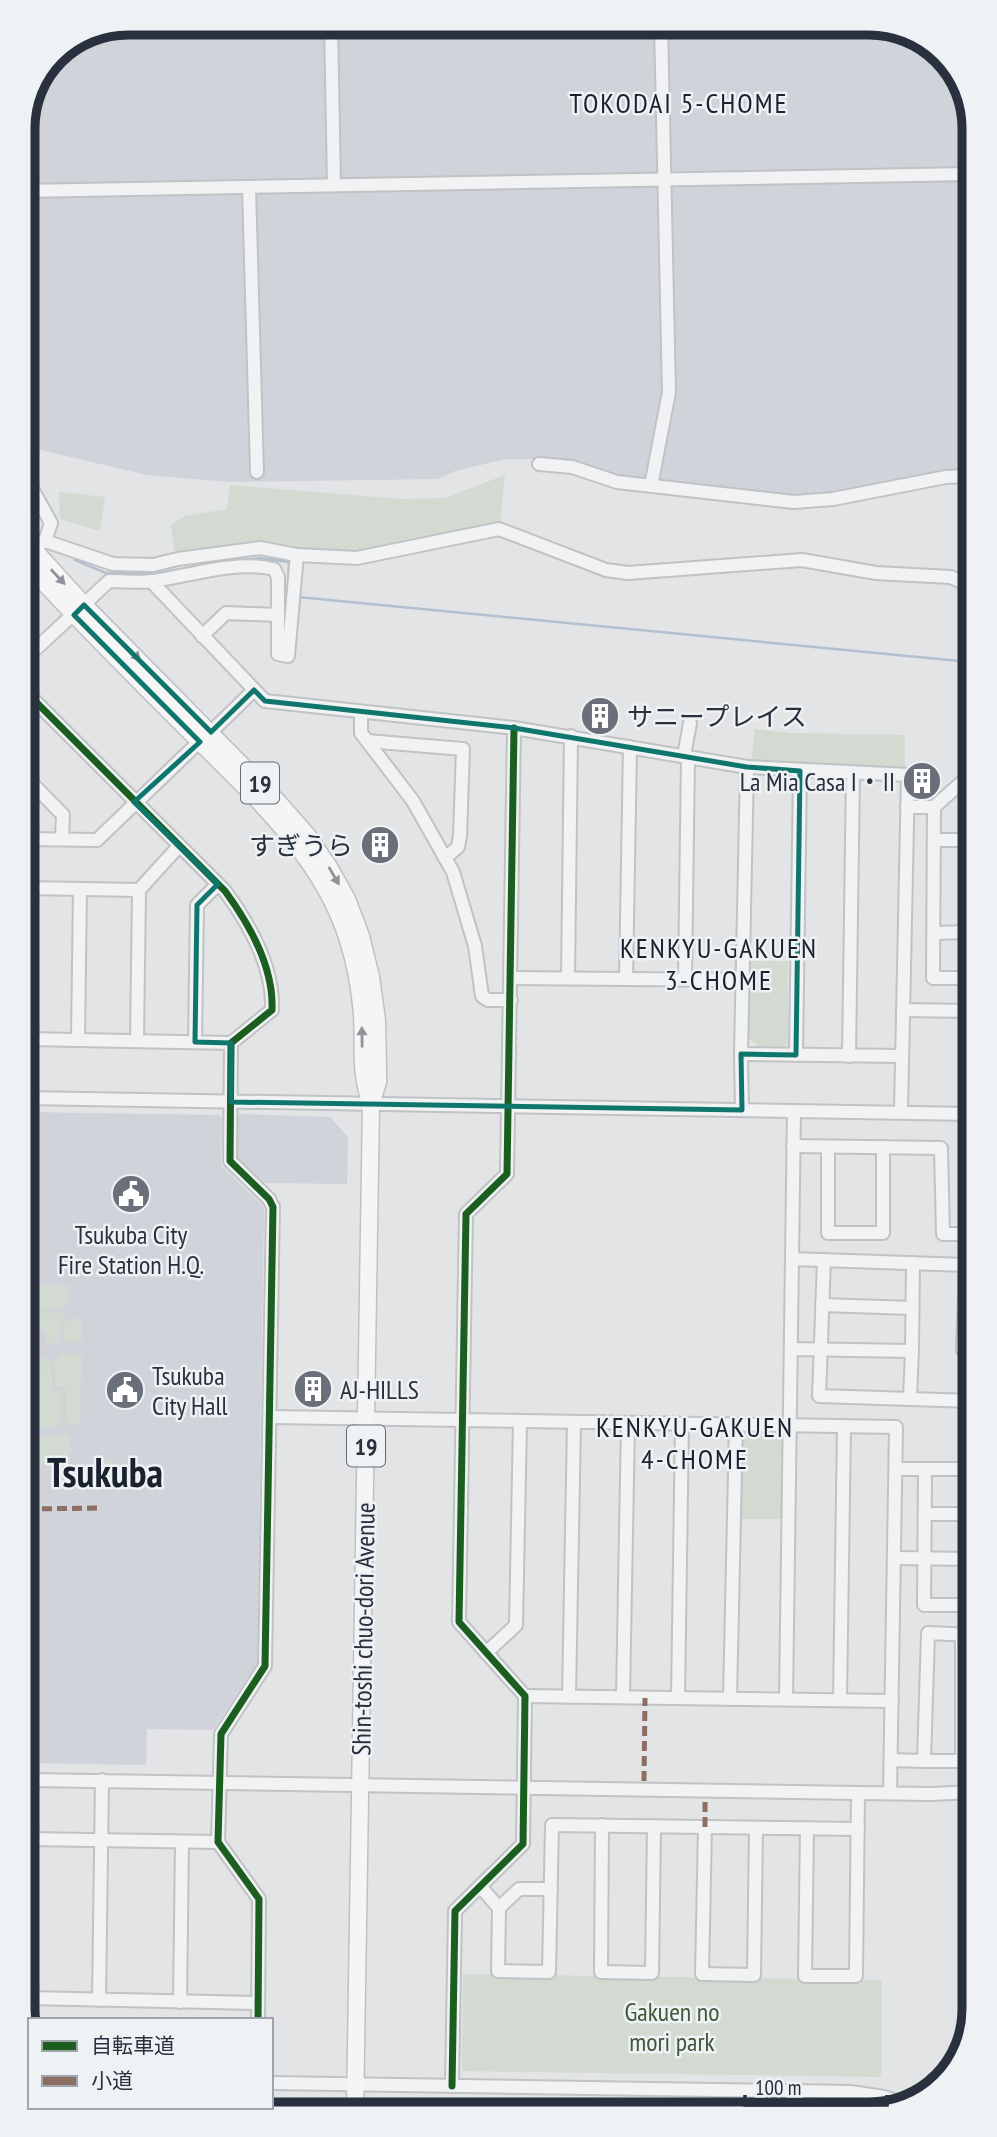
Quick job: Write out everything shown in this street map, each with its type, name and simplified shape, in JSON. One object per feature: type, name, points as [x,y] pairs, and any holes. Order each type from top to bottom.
[{"type":"main road","name":"Shin-toshi chuo-dori Avenue","points":[[35,553],[79,610],[205,737],[230,771],[295,843],[333,904],[347,937],[357,977],[362,1016],[363,1082],[371,1104],[355,2102]]},
{"type":"street","points":[[331,35],[334,185]]},
{"type":"street","points":[[651,486],[669,392],[661,35]]},
{"type":"street","points":[[35,191],[962,174]]},
{"type":"street","points":[[249,187],[257,472]]},
{"type":"street","points":[[539,464],[572,467],[617,482],[794,502],[833,499],[946,477],[962,477]]},
{"type":"street","points":[[35,494],[51,523],[35,543]]},
{"type":"street","points":[[35,549],[113,564],[153,565],[260,548],[297,555],[357,558],[499,529],[606,570],[628,573],[802,560],[876,573],[951,577],[962,582]]},
{"type":"street","points":[[35,650],[109,581],[150,581],[257,565],[274,569],[278,577],[278,654],[288,656],[297,555]]},
{"type":"street","points":[[150,581],[265,701],[514,728],[747,767],[908,775],[901,1112]]},
{"type":"street","points":[[202,636],[226,613],[277,615]]},
{"type":"street","points":[[35,839],[97,840],[254,690]]},
{"type":"street","points":[[35,702],[218,884],[239,911],[257,943],[272,1005],[272,1010],[232,1043],[35,1039]]},
{"type":"street","points":[[361,712],[361,733],[413,801],[453,872],[467,914],[482,996],[488,1000],[511,1000]]},
{"type":"street","points":[[685,979],[686,727]]},
{"type":"street","points":[[453,2086],[455,1911],[523,1844],[525,1696],[459,1622],[466,1214],[507,1174],[514,728]]},
{"type":"street","points":[[568,978],[571,736]]},
{"type":"street","points":[[367,741],[463,749],[460,836],[458,847],[445,858]]},
{"type":"street","points":[[626,979],[630,747]]},
{"type":"street","points":[[742,1110],[747,767]]},
{"type":"street","points":[[796,1055],[800,771]]},
{"type":"street","points":[[849,1056],[853,773]]},
{"type":"street","points":[[907,807],[934,807],[962,782]]},
{"type":"street","points":[[35,786],[63,815],[62,839]]},
{"type":"street","points":[[934,807],[933,978],[962,978]]},
{"type":"street","points":[[934,840],[962,840]]},
{"type":"street","points":[[136,1041],[139,890],[180,846]]},
{"type":"street","points":[[195,1042],[197,905],[218,884]]},
{"type":"street","points":[[35,888],[139,890]]},
{"type":"street","points":[[78,1040],[80,889]]},
{"type":"street","points":[[934,933],[962,932]]},
{"type":"street","points":[[511,978],[742,980]]},
{"type":"street","points":[[903,1010],[962,1012]]},
{"type":"street","points":[[232,1043],[230,1161],[269,1199],[273,1207],[265,1666],[221,1734],[218,1842],[259,1899],[258,2018]]},
{"type":"street","points":[[741,1054],[902,1056]]},
{"type":"street","points":[[35,1098],[962,1114]]},
{"type":"street","points":[[786,1699],[794,1111]]},
{"type":"street","points":[[793,1146],[941,1148],[943,1234],[962,1234]]},
{"type":"street","points":[[828,1147],[828,1233],[883,1233],[883,1147]]},
{"type":"street","points":[[792,1259],[962,1265]]},
{"type":"street","points":[[824,1260],[819,1396],[962,1401]]},
{"type":"street","points":[[910,1399],[913,1263]]},
{"type":"street","points":[[822,1306],[912,1308]]},
{"type":"street","points":[[790,1349],[912,1351]]},
{"type":"street","points":[[270,1417],[896,1427],[890,1793]]},
{"type":"street","points":[[486,1653],[516,1625],[520,1421]]},
{"type":"street","points":[[569,1697],[574,1422]]},
{"type":"street","points":[[623,1697],[628,1423]]},
{"type":"street","points":[[678,1698],[682,1424]]},
{"type":"street","points":[[730,1699],[736,1425]]},
{"type":"street","points":[[840,1700],[844,1426]]},
{"type":"street","points":[[895,1469],[962,1469]]},
{"type":"street","points":[[925,1469],[924,1605],[962,1605]]},
{"type":"street","points":[[925,1514],[962,1514]]},
{"type":"street","points":[[894,1558],[962,1559]]},
{"type":"street","points":[[924,1761],[928,1633],[962,1635]]},
{"type":"street","points":[[525,1696],[892,1701]]},
{"type":"street","points":[[891,1760],[962,1761]]},
{"type":"street","points":[[35,1780],[858,1793],[962,1792]]},
{"type":"street","points":[[99,2000],[102,1780]]},
{"type":"street","points":[[807,1828],[805,1976],[856,1976],[858,1793]]},
{"type":"street","points":[[480,1886],[499,1908],[498,1971],[549,1972],[552,1825],[858,1829]]},
{"type":"street","points":[[602,1825],[601,1972],[652,1973],[654,1826]]},
{"type":"street","points":[[705,1827],[702,1974],[741,1975],[754,1975],[756,1828]]},
{"type":"street","points":[[35,1839],[218,1842]]},
{"type":"street","points":[[180,2002],[182,1842]]},
{"type":"street","points":[[499,1908],[519,1889],[551,1889]]},
{"type":"street","points":[[35,1998],[258,2003]]},
{"type":"street","points":[[273,2084],[851,2092],[890,2099]]},
{"type":"highlighted area","points":[[84,605],[211,732],[254,690],[265,701],[514,728],[747,767],[800,771],[796,1055],[741,1054],[742,1110],[231,1102],[231,1043],[195,1042],[197,905],[218,884],[134,802],[200,742],[74,615]]},
{"type":"shaded area","points":[[128,35],[875,35],[916,47],[935,62],[950,81],[957,98],[962,128],[962,473],[799,498],[621,476],[567,459],[506,459],[455,471],[439,479],[231,482],[147,475],[35,449],[35,122],[38,104],[54,71],[81,47],[110,37]]},
{"type":"shaded area","points":[[35,1112],[219,1115],[222,1118],[221,1165],[264,1210],[257,1664],[213,1730],[147,1729],[146,1765],[35,1763]]},
{"type":"shaded area","points":[[240,1114],[330,1117],[348,1137],[347,1184],[260,1183],[235,1159],[235,1120]]},
{"type":"green space","points":[[505,475],[500,525],[356,553],[260,544],[175,557],[171,525],[185,516],[227,509],[230,485],[402,499],[445,498]]},
{"type":"green space","points":[[59,492],[105,497],[100,531],[60,519]]},
{"type":"green space","points":[[755,729],[791,733],[905,735],[905,770],[751,763]]},
{"type":"green space","points":[[749,961],[788,961],[788,1042],[785,1046],[758,1046],[749,1038]]},
{"type":"green space","points":[[39,1285],[69,1285],[68,1302],[59,1310],[40,1310]]},
{"type":"green space","points":[[38,1313],[66,1313],[60,1327],[60,1343],[46,1343],[46,1332],[38,1325]]},
{"type":"green space","points":[[69,1318],[82,1319],[82,1342],[64,1342],[63,1326]]},
{"type":"green space","points":[[59,1353],[82,1354],[80,1425],[65,1425],[66,1388],[55,1387],[54,1361]]},
{"type":"green space","points":[[41,1357],[52,1362],[52,1390],[61,1390],[61,1415],[59,1426],[38,1430],[38,1386],[41,1383]]},
{"type":"green space","points":[[742,1428],[785,1431],[784,1519],[738,1519],[738,1432]]},
{"type":"green space","points":[[70,1434],[70,1463],[39,1464],[39,1437]]},
{"type":"green space","points":[[100,1461],[117,1462],[117,1481],[102,1479],[99,1484],[97,1464]]},
{"type":"green space","name":"Gakuen no mori park","points":[[463,1974],[882,1980],[881,2077],[462,2071]]},
{"type":"waterway","points":[[236,561],[260,558],[289,562],[288,596]]},
{"type":"waterway","points":[[75,560],[106,573],[156,573],[195,567]]},
{"type":"waterway","points":[[298,597],[962,661]]},
{"type":"marked path","points":[[35,1509],[101,1508]]},
{"type":"marked path","points":[[644,1781],[645,1698]]},
{"type":"marked path","points":[[705,1799],[705,1827]]},
{"type":"cycle path","points":[[35,701],[225,891],[259,947],[272,994],[272,1010],[231,1043],[230,1161],[269,1199],[273,1207],[265,1666],[221,1734],[218,1842],[259,1899],[258,2018]]},
{"type":"cycle path","points":[[452,2086],[455,1911],[523,1844],[525,1696],[459,1622],[466,1214],[507,1174],[514,728]]},
{"type":"place","name":"サニープレイス","points":[[600,716]]},
{"type":"place","name":"La Mia Casa I・II","points":[[922,781]]},
{"type":"place","name":"すぎうら","points":[[380,845]]},
{"type":"place","name":"Tsukuba City Fire Station H.Q.","points":[[131,1194]]},
{"type":"place","name":"AJ-HILLS","points":[[313,1389]]},
{"type":"place","name":"Tsukuba City Hall","points":[[125,1390]]},
{"type":"district","name":"TOKODAI 5-CHOME","points":[[679,102]]},
{"type":"district","name":"KENKYU-GAKUEN 3-CHOME","points":[[719,963]]},
{"type":"district","name":"KENKYU-GAKUEN 4-CHOME","points":[[695,1442]]},
{"type":"district","name":"Tsukuba","points":[[105,1472]]}]
